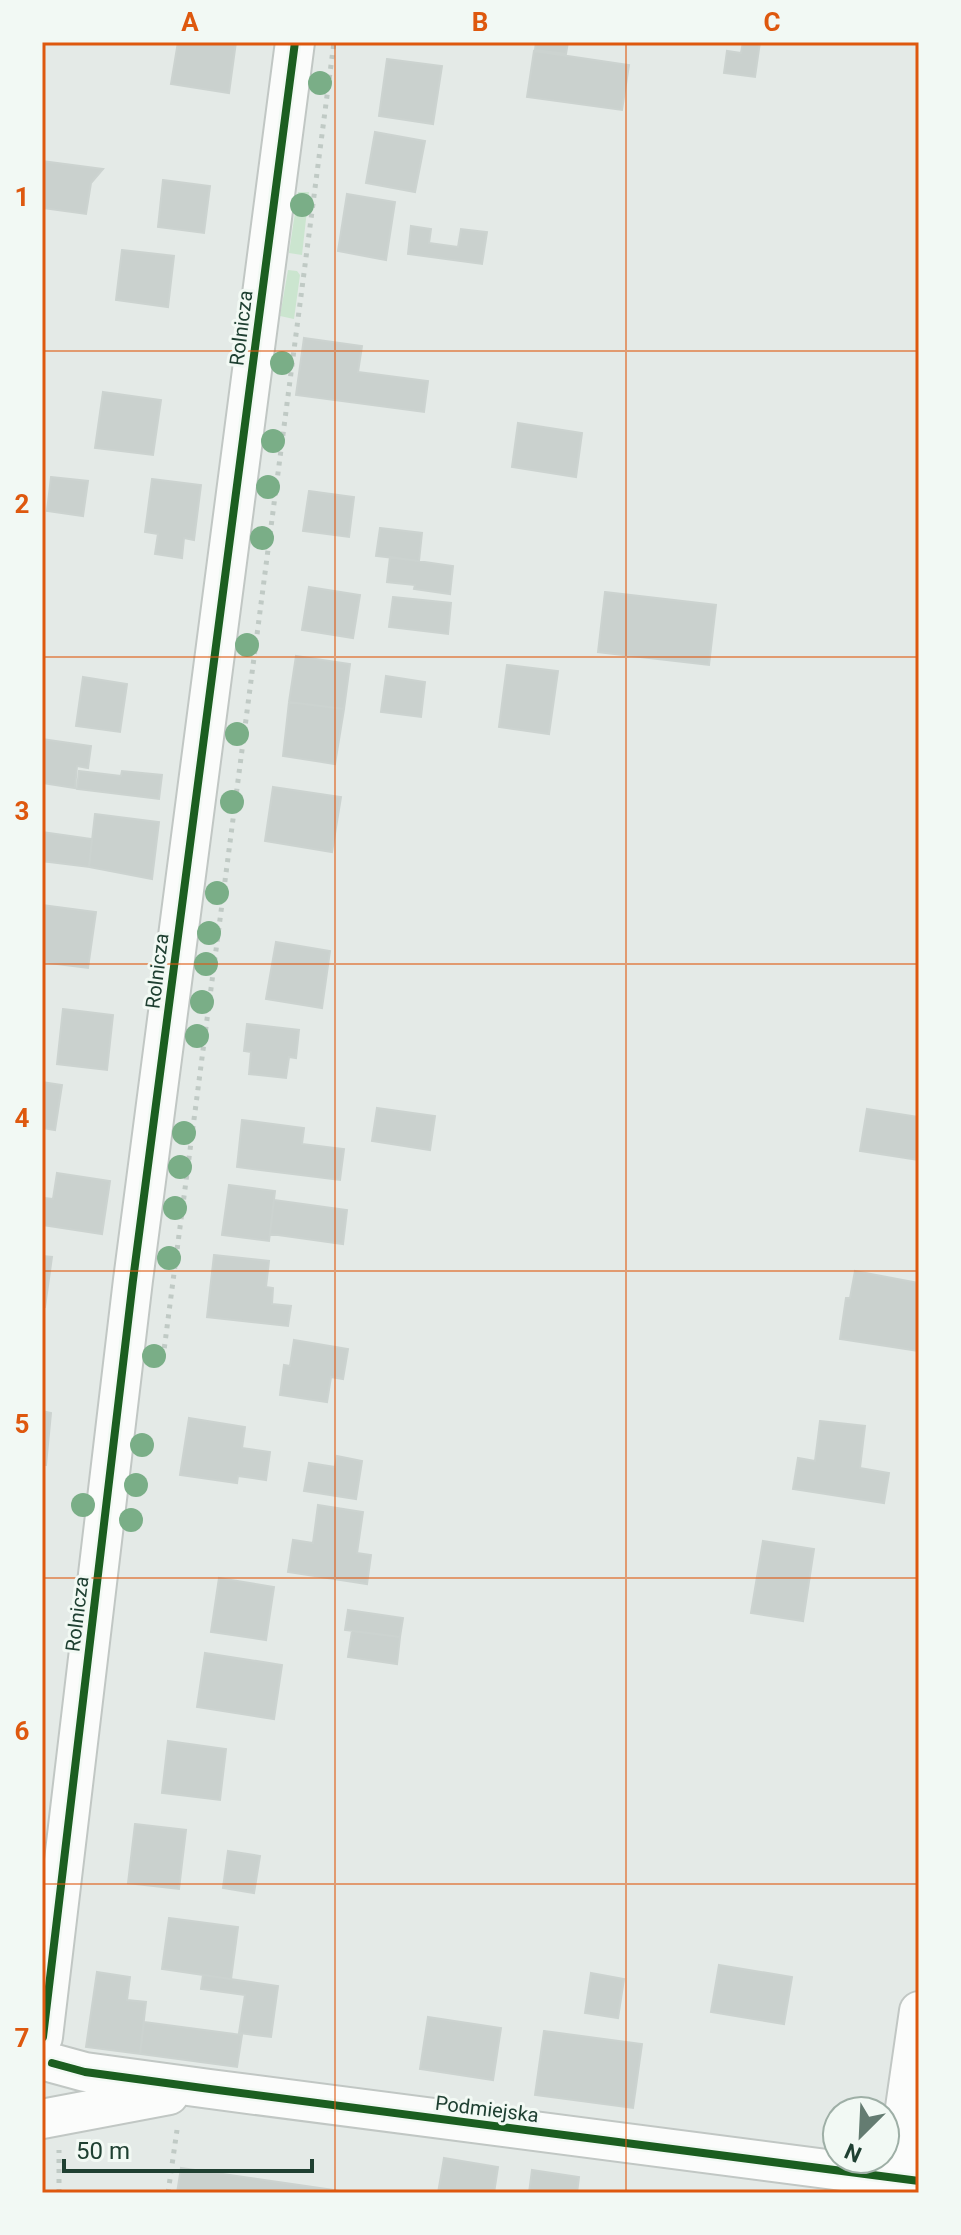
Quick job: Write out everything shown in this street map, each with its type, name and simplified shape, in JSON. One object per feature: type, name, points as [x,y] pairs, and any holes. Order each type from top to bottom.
[{"type":"street","name":"Rolnicza","points":[[42,2110],[53,2083],[46,2045],[53,1971],[50,1919],[295,42]]},
{"type":"street","points":[[907,2179],[919,2011]]},
{"type":"street","name":"Podmiejska","points":[[46,2045],[85,2072],[907,2179]]},
{"type":"street","name":"Podmiejska","points":[[51,2132],[103,2106],[210,2089]]},
{"type":"path","points":[[162,1361],[334,42]]},
{"type":"path","points":[[168,2193],[178,2124]]},
{"type":"path","points":[[51,2132],[59,2193]]},
{"type":"green space","points":[[298,192],[309,192],[302,255],[289,253]]},
{"type":"green space","points":[[288,270],[297,271],[300,275],[294,319],[280,316]]},
{"type":"building","points":[[178,42],[236,42],[229,93],[171,84]]},
{"type":"building","points":[[536,42],[568,42],[566,54],[535,50]]},
{"type":"building","points":[[743,42],[760,42],[755,77],[724,73],[727,51],[741,53]]},
{"type":"building","points":[[534,51],[629,65],[622,110],[527,97]]},
{"type":"building","points":[[387,59],[442,66],[433,124],[379,116]]},
{"type":"building","points":[[375,132],[425,141],[415,192],[366,183]]},
{"type":"building","points":[[42,161],[103,169],[91,183],[86,214],[42,208]]},
{"type":"building","points":[[163,180],[210,186],[204,233],[158,227]]},
{"type":"building","points":[[347,194],[395,202],[386,260],[338,251]]},
{"type":"building","points":[[411,226],[431,229],[429,243],[458,247],[461,229],[487,232],[482,264],[408,254]]},
{"type":"building","points":[[122,250],[174,256],[168,307],[116,300]]},
{"type":"building","points":[[304,338],[362,346],[358,372],[428,381],[424,412],[296,395]]},
{"type":"building","points":[[103,392],[161,400],[153,455],[95,448]]},
{"type":"building","points":[[518,423],[582,433],[576,477],[512,467]]},
{"type":"building","points":[[51,477],[88,481],[83,516],[47,511]]},
{"type":"building","points":[[152,479],[201,485],[194,540],[184,538],[182,558],[155,554],[158,534],[145,532]]},
{"type":"building","points":[[309,491],[354,497],[349,537],[303,531]]},
{"type":"building","points":[[380,528],[422,533],[419,561],[376,556]]},
{"type":"building","points":[[390,557],[453,566],[450,594],[387,582]]},
{"type":"building","points":[[309,587],[360,595],[353,638],[302,630]]},
{"type":"building","points":[[605,592],[716,605],[709,665],[598,652]]},
{"type":"building","points":[[393,597],[451,603],[448,634],[389,627]]},
{"type":"building","points":[[296,656],[350,664],[344,709],[289,702]]},
{"type":"building","points":[[507,665],[558,671],[549,734],[499,727]]},
{"type":"building","points":[[386,676],[425,682],[421,717],[381,712]]},
{"type":"building","points":[[83,677],[127,684],[120,732],[76,726]]},
{"type":"building","points":[[289,702],[344,709],[335,764],[283,756]]},
{"type":"building","points":[[42,739],[91,746],[88,768],[77,766],[75,788],[42,783]]},
{"type":"building","points":[[79,771],[121,776],[122,771],[162,775],[159,799],[77,789]]},
{"type":"building","points":[[273,787],[341,797],[332,852],[265,841]]},
{"type":"building","points":[[95,814],[159,822],[152,879],[89,867]]},
{"type":"building","points":[[42,832],[92,839],[89,867],[42,861]]},
{"type":"building","points":[[42,905],[96,912],[88,968],[42,962]]},
{"type":"building","points":[[276,942],[330,951],[322,1008],[266,999]]},
{"type":"building","points":[[63,1009],[113,1015],[107,1070],[57,1064]]},
{"type":"building","points":[[247,1024],[299,1030],[296,1058],[289,1057],[286,1078],[249,1074],[251,1052],[244,1051]]},
{"type":"building","points":[[42,1082],[62,1085],[55,1130],[42,1128]]},
{"type":"building","points":[[377,1108],[435,1116],[430,1150],[372,1141]]},
{"type":"building","points":[[867,1109],[919,1117],[919,1160],[860,1151]]},
{"type":"building","points":[[242,1120],[304,1128],[302,1144],[344,1149],[340,1180],[237,1167]]},
{"type":"building","points":[[57,1173],[110,1181],[102,1234],[42,1225],[45,1198],[53,1199]]},
{"type":"building","points":[[229,1185],[275,1191],[269,1241],[222,1235]]},
{"type":"building","points":[[274,1200],[347,1210],[343,1244],[270,1234]]},
{"type":"building","points":[[214,1255],[269,1261],[266,1287],[273,1288],[272,1304],[291,1306],[288,1326],[207,1317]]},
{"type":"building","points":[[42,1256],[52,1257],[45,1307],[42,1307]]},
{"type":"building","points":[[855,1271],[919,1283],[919,1351],[840,1339],[846,1298],[850,1298]]},
{"type":"building","points":[[294,1340],[348,1349],[343,1379],[331,1377],[327,1402],[280,1395],[284,1365],[290,1366]]},
{"type":"building","points":[[42,1411],[51,1413],[46,1465],[42,1465]]},
{"type":"building","points":[[189,1418],[245,1427],[242,1448],[270,1452],[266,1480],[238,1476],[237,1483],[180,1475]]},
{"type":"building","points":[[820,1421],[865,1426],[860,1468],[889,1473],[884,1503],[793,1489],[798,1458],[815,1461]]},
{"type":"building","points":[[337,1456],[362,1461],[356,1499],[304,1491],[309,1463],[335,1467]]},
{"type":"building","points":[[318,1505],[363,1512],[357,1553],[371,1555],[367,1584],[288,1572],[293,1540],[313,1543]]},
{"type":"building","points":[[763,1541],[814,1549],[803,1621],[751,1613]]},
{"type":"building","points":[[219,1578],[274,1587],[266,1640],[211,1632]]},
{"type":"building","points":[[348,1610],[403,1618],[400,1637],[345,1630]]},
{"type":"building","points":[[352,1631],[400,1637],[397,1664],[348,1657]]},
{"type":"building","points":[[205,1653],[282,1665],[274,1719],[197,1707]]},
{"type":"building","points":[[168,1741],[226,1749],[220,1800],[162,1793]]},
{"type":"building","points":[[135,1824],[186,1830],[179,1889],[128,1883]]},
{"type":"building","points":[[228,1851],[260,1856],[254,1893],[223,1888]]},
{"type":"building","points":[[169,1918],[238,1927],[231,1979],[162,1969]]},
{"type":"building","points":[[719,1965],[792,1977],[784,2024],[711,2012]]},
{"type":"building","points":[[97,1972],[130,1977],[127,2000],[146,2002],[140,2054],[86,2047]]},
{"type":"building","points":[[591,1973],[624,1979],[618,2018],[585,2013]]},
{"type":"building","points":[[203,1975],[278,1986],[271,2037],[239,2033],[245,1995],[201,1989]]},
{"type":"building","points":[[428,2017],[501,2028],[493,2080],[420,2069]]},
{"type":"building","points":[[144,2022],[242,2035],[237,2067],[140,2054]]},
{"type":"building","points":[[544,2031],[642,2044],[633,2108],[535,2095]]},
{"type":"building","points":[[444,2158],[498,2167],[494,2193],[438,2193]]},
{"type":"building","points":[[181,2168],[341,2191],[177,2193]]},
{"type":"building","points":[[532,2170],[579,2177],[577,2193],[529,2193]]},
{"type":"cycle path","points":[[43,2037],[133,1280],[295,42]]},
{"type":"cycle path","points":[[52,2063],[85,2072],[919,2181]]}]
